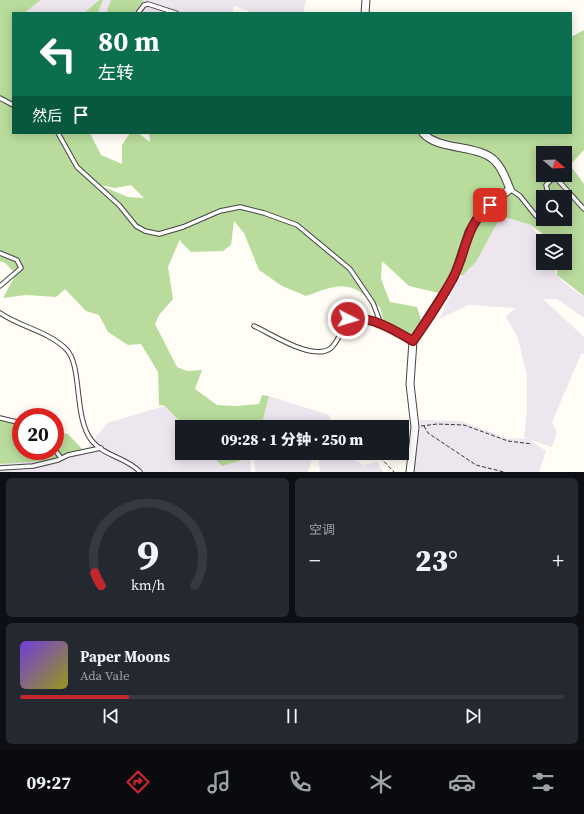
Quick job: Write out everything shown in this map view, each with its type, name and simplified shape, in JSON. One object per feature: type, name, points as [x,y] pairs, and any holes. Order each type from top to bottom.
[{"type":"street","points":[[366,0],[366,12]]},
{"type":"street","points":[[410,472],[415,427],[410,384],[413,341],[454,277],[469,232],[480,213],[510,189],[500,167],[487,155],[433,140],[424,134]]},
{"type":"lane","points":[[139,12],[144,5],[148,4],[173,12]]},
{"type":"lane","points":[[0,98],[12,104]]},
{"type":"lane","points":[[59,134],[77,168],[119,205],[136,226],[145,231],[159,234],[183,228],[220,211],[240,207],[264,213],[297,225],[350,269],[373,304],[380,324]]},
{"type":"lane","points":[[547,190],[546,185],[553,178],[557,179],[567,190]]},
{"type":"lane","points":[[510,189],[520,196],[536,216]]},
{"type":"lane","points":[[572,196],[584,209]]},
{"type":"lane","points":[[0,253],[17,260],[21,268],[0,286]]},
{"type":"lane","points":[[0,313],[10,320],[40,332],[66,348],[70,353],[74,364],[84,424],[93,443],[140,472]]},
{"type":"lane","points":[[254,326],[304,350],[315,353],[325,352],[332,347],[348,319],[354,318],[380,324],[413,341]]},
{"type":"lane","points":[[0,418],[12,421]]},
{"type":"lane","points":[[64,457],[101,448]]},
{"type":"lane","points":[[0,468],[33,466],[54,460]]},
{"type":"path","points":[[415,427],[437,424],[464,425],[508,441],[532,444]]},
{"type":"path","points":[[423,426],[428,433],[476,465],[504,472]]},
{"type":"path","points":[[383,460],[394,472]]},
{"type":"shaded area","points":[[41,0],[99,0],[85,12],[25,12]]},
{"type":"shaded area","points":[[103,0],[306,0],[303,12],[251,12],[234,6],[232,12],[98,12]]},
{"type":"shaded area","points":[[501,216],[531,225],[538,234],[536,234],[536,270],[555,270],[555,272],[563,282],[584,297],[584,318],[557,299],[543,299],[584,337],[584,354],[581,354],[552,422],[557,432],[552,447],[530,440],[546,451],[539,472],[414,472],[420,420],[461,421],[506,438],[527,439],[524,437],[527,411],[527,376],[518,338],[506,317],[515,308],[468,305],[439,319],[457,282],[476,262]]},
{"type":"shaded area","points":[[269,396],[329,415],[331,420],[263,420]]},
{"type":"shaded area","points":[[165,406],[178,420],[175,420],[175,460],[216,460],[222,466],[243,460],[250,460],[251,472],[0,472],[0,464],[33,460],[64,460],[64,454],[88,447],[107,423]]},
{"type":"shaded area","points":[[254,460],[312,460],[308,472],[255,471]]},
{"type":"shaded area","points":[[319,460],[354,460],[364,465],[377,462],[383,472],[320,472]]},
{"type":"green space","points":[[0,0],[41,0],[25,12],[12,12],[12,134],[90,134],[101,155],[122,164],[122,145],[129,134],[139,134],[150,142],[149,134],[572,134],[572,36],[584,30],[584,150],[572,163],[572,146],[536,146],[536,182],[572,182],[572,168],[584,184],[584,296],[557,275],[557,270],[572,270],[572,234],[543,234],[531,225],[501,216],[476,262],[462,276],[453,267],[443,294],[409,286],[382,261],[381,279],[390,302],[417,307],[423,326],[413,341],[385,326],[380,307],[353,288],[340,286],[333,287],[306,296],[282,286],[259,270],[244,233],[234,221],[231,245],[223,251],[191,252],[180,239],[168,267],[173,299],[159,315],[155,324],[177,367],[187,371],[202,370],[195,389],[217,405],[237,406],[259,404],[262,395],[269,396],[263,420],[178,420],[165,406],[159,405],[158,372],[141,344],[128,345],[108,332],[99,315],[86,311],[65,289],[56,297],[26,295],[3,298],[16,274],[5,263],[0,261]],"holes":[[[99,185],[115,188],[131,185],[144,198],[128,197]]]},
{"type":"green space","points":[[99,0],[103,0],[98,12],[85,12]]},
{"type":"green space","points":[[111,0],[144,0],[135,12],[106,12]]},
{"type":"green space","points":[[0,418],[12,420],[12,460],[58,460],[0,464]]},
{"type":"green space","points":[[64,433],[68,434],[84,451],[64,458]]},
{"type":"green space","points":[[216,460],[243,460],[222,466]]},
{"type":"route","points":[[348,319],[364,319],[380,324],[413,341],[454,277],[469,232],[480,213],[490,205]]}]
